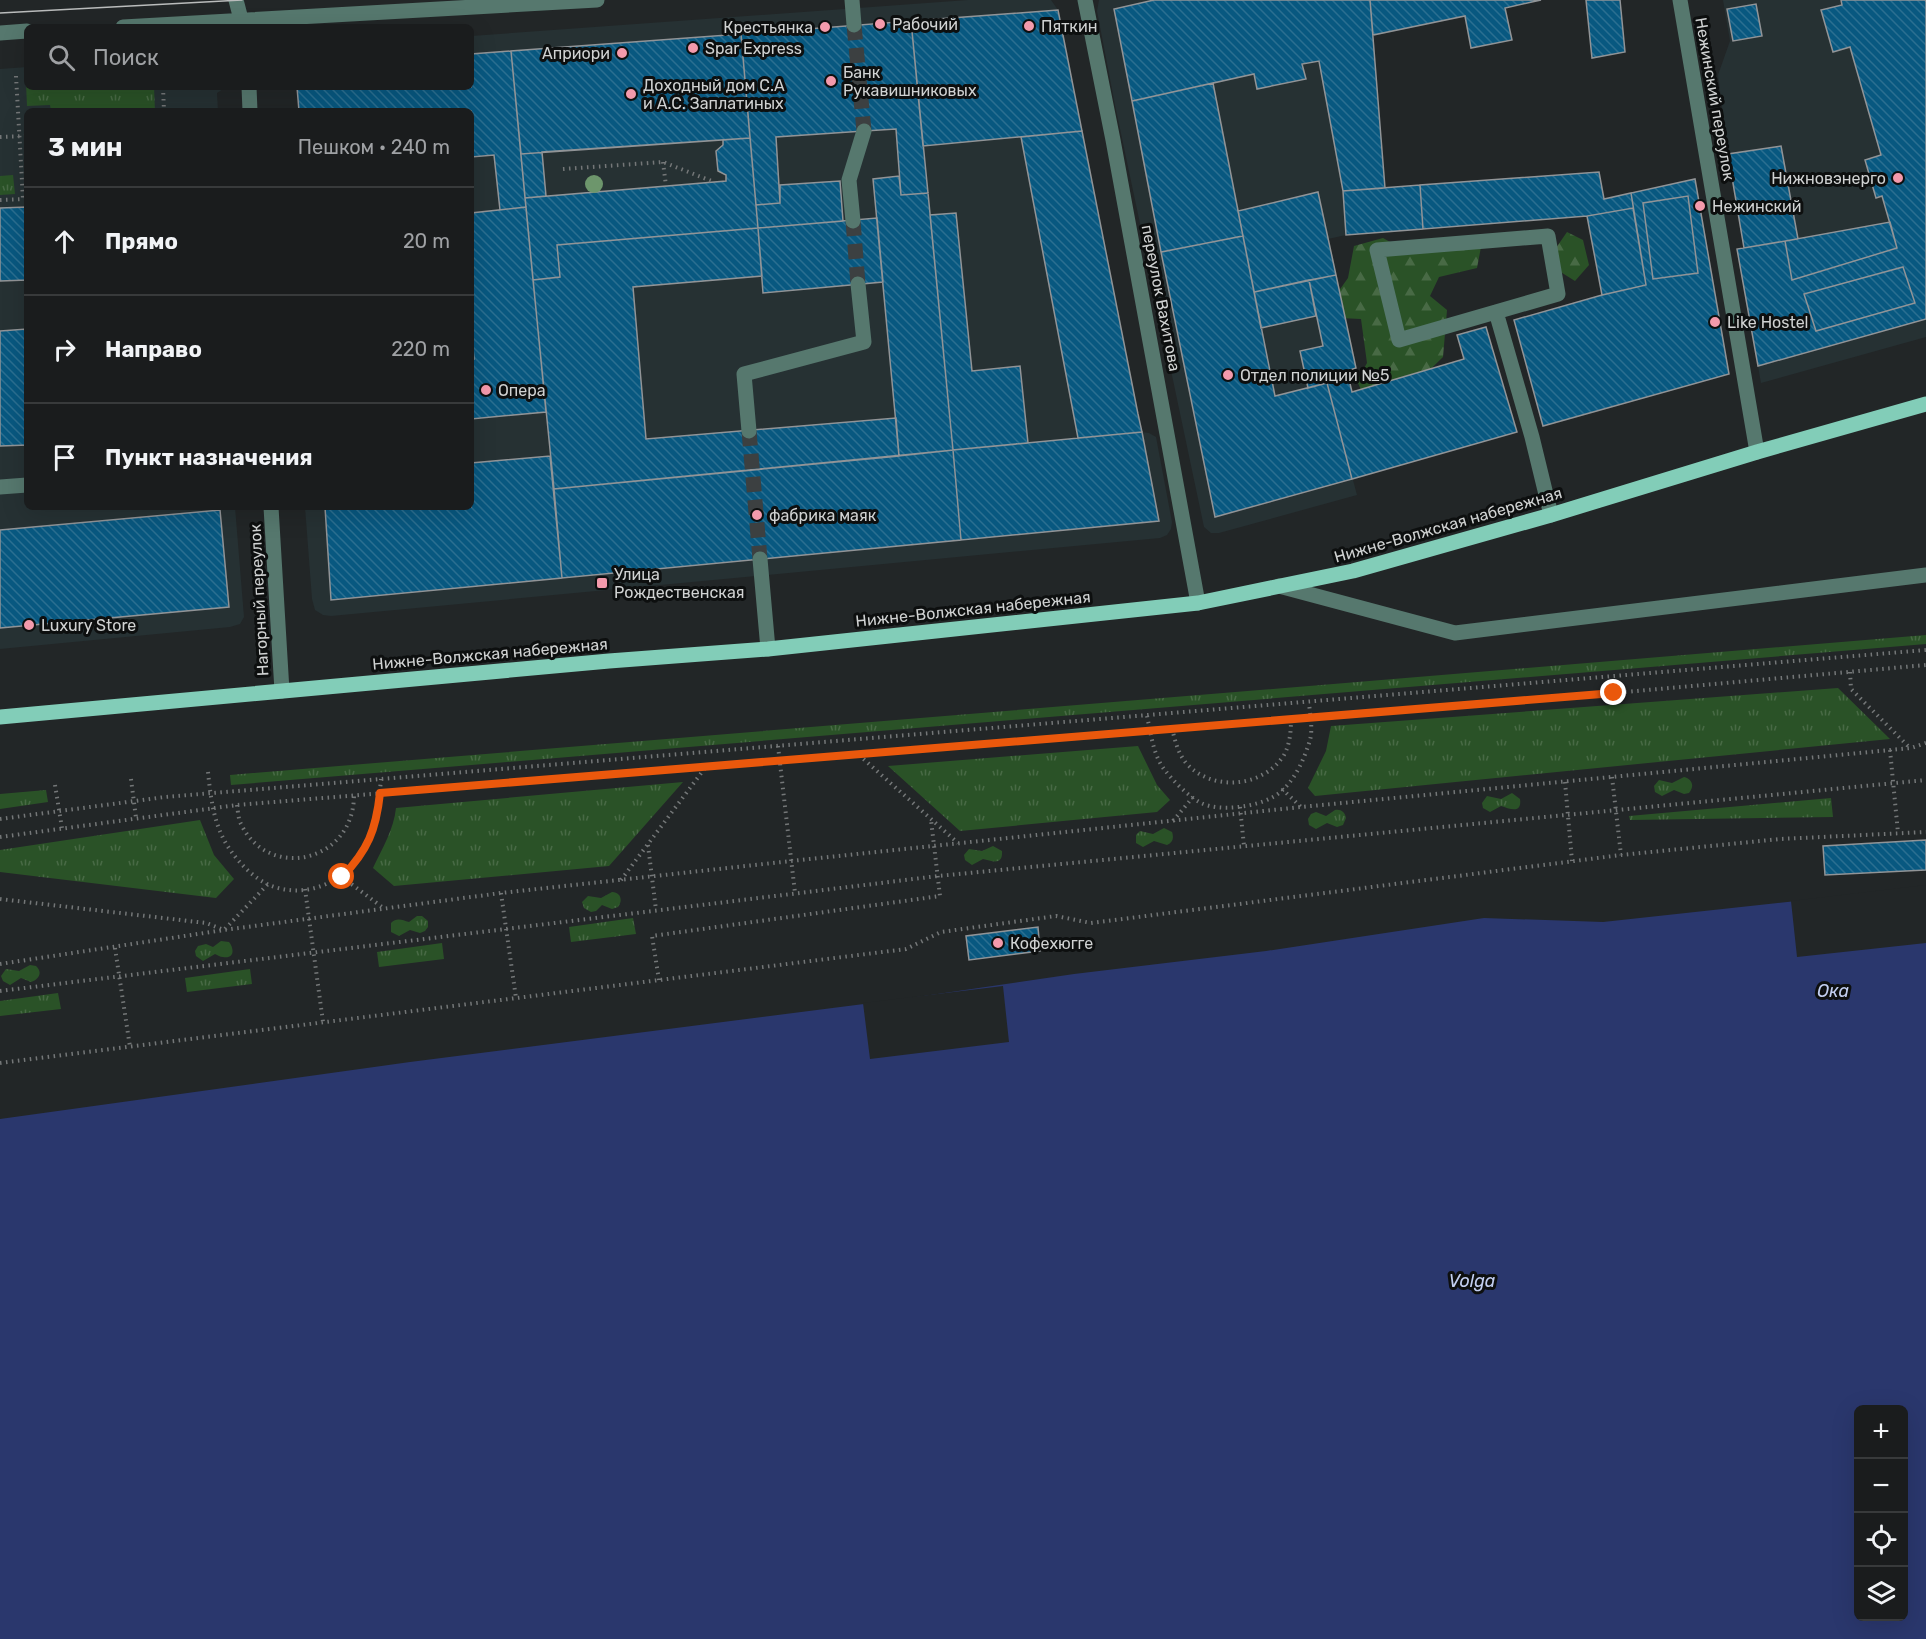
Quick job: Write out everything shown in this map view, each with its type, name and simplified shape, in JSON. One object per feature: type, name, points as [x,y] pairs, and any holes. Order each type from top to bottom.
[{"type":"main road","name":"Нижне-Волжская набережная","points":[[0,717],[609,661],[768,649],[1198,603],[1353,572],[1926,404]]},
{"type":"street","points":[[236,0],[242,24],[597,0]]},
{"type":"street","points":[[852,0],[854,26]]},
{"type":"street","name":"переулок Вахитова","points":[[1085,0],[1198,603]]},
{"type":"street","name":"Нежинский переулок","points":[[1680,0],[1757,452]]},
{"type":"street","points":[[0,33],[24,32]]},
{"type":"street","points":[[249,90],[250,108]]},
{"type":"street","points":[[853,221],[849,180],[864,130]]},
{"type":"street","points":[[1548,236],[1558,294],[1496,312],[1399,340],[1377,250],[1548,236]]},
{"type":"street","points":[[749,431],[744,374],[864,342],[858,284]]},
{"type":"street","points":[[1496,312],[1532,437],[1551,515]]},
{"type":"street","points":[[0,487],[24,485]]},
{"type":"street","name":"Нагорный переулок","points":[[271,510],[282,691]]},
{"type":"street","points":[[760,559],[768,649]]},
{"type":"street","points":[[1279,586],[1455,633],[1926,575]]},
{"type":"path","points":[[16,76],[24,188]]},
{"type":"path","points":[[163,90],[164,108]]},
{"type":"path","points":[[0,137],[24,136]]},
{"type":"path","points":[[663,162],[666,186]]},
{"type":"path","points":[[563,169],[663,162],[714,182]]},
{"type":"path","points":[[0,201],[24,199]]},
{"type":"path","points":[[0,819],[210,793],[1926,650]]},
{"type":"path","points":[[0,837],[212,808],[1926,665]]},
{"type":"path","points":[[1850,672],[1851,689],[1911,748]]},
{"type":"path","points":[[1147,716],[1154,748],[1164,768],[1182,788],[1202,804],[1231,808],[1250,806],[1275,796],[1292,780],[1303,760],[1311,737],[1309,702]]},
{"type":"path","points":[[1172,729],[1177,747],[1187,763],[1201,775],[1218,782],[1237,783],[1255,779],[1272,769],[1284,755],[1291,737],[1292,718]]},
{"type":"path","points":[[0,964],[224,930],[501,893],[1301,807],[1911,748],[1926,743]]},
{"type":"path","points":[[778,746],[795,893]]},
{"type":"path","points":[[1890,750],[1898,833]]},
{"type":"path","points":[[858,755],[958,843]]},
{"type":"path","points":[[620,880],[705,768]]},
{"type":"path","points":[[208,772],[212,808],[230,850],[248,870],[268,885],[293,891],[318,888],[342,877],[358,861],[371,837],[378,812],[381,779]]},
{"type":"path","points":[[1612,777],[1621,855]]},
{"type":"path","points":[[131,779],[136,818]]},
{"type":"path","points":[[0,991],[938,876],[1926,780]]},
{"type":"path","points":[[1565,782],[1572,861]]},
{"type":"path","points":[[55,785],[62,828]]},
{"type":"path","points":[[1282,789],[1301,807]]},
{"type":"path","points":[[237,806],[240,822],[250,838],[265,850],[282,857],[302,858],[320,853],[335,843],[347,828],[354,811],[354,796]]},
{"type":"path","points":[[1172,822],[1193,797]]},
{"type":"path","points":[[1240,807],[1244,846]]},
{"type":"path","points":[[659,980],[652,936],[940,896],[931,820]]},
{"type":"path","points":[[0,1063],[906,949],[942,932],[1056,916],[1091,923],[1621,855],[1780,839],[1926,832]]},
{"type":"path","points":[[648,844],[656,910]]},
{"type":"path","points":[[342,877],[383,908]]},
{"type":"path","points":[[224,930],[268,885]]},
{"type":"path","points":[[306,889],[323,1022]]},
{"type":"path","points":[[501,893],[516,998]]},
{"type":"path","points":[[0,899],[206,923],[224,930]]},
{"type":"path","points":[[115,948],[130,1047]]},
{"type":"shaded area","points":[[968,0],[1051,0],[1058,10],[1142,432],[1156,437],[1172,522],[1167,535],[1160,538],[331,616],[323,615],[315,610],[312,599],[305,510],[474,510],[474,108],[299,108],[297,90],[474,90],[474,36]]},
{"type":"shaded area","points":[[1099,0],[1541,0],[1506,8],[1512,40],[1471,48],[1464,16],[1373,36],[1385,188],[1346,235],[1328,239],[1309,281],[1323,346],[1300,351],[1327,383],[1357,495],[1219,533],[1211,533],[1204,527],[1115,105],[1097,11]]},
{"type":"shaded area","points":[[1723,0],[1926,0],[1926,337],[1761,383],[1737,249],[1744,247],[1728,154],[1718,75],[1730,41]]},
{"type":"shaded area","points":[[24,67],[24,90],[222,90],[217,93],[218,108],[24,108],[24,510],[235,510],[244,617],[240,624],[230,627],[0,649],[0,69]]},
{"type":"green space","points":[[26,90],[154,90],[155,108],[27,106]]},
{"type":"green space","points":[[13,175],[15,194],[0,195],[0,176]]},
{"type":"green space","points":[[1567,232],[1583,240],[1589,265],[1575,281],[1559,271],[1556,248]]},
{"type":"green space","points":[[1383,238],[1406,251],[1481,247],[1477,268],[1439,277],[1430,296],[1447,310],[1443,357],[1395,404],[1368,405],[1357,381],[1367,363],[1361,319],[1340,318],[1333,299],[1348,278],[1354,246]]},
{"type":"green space","points":[[1926,635],[1926,644],[231,785],[230,775]]},
{"type":"green space","points":[[1838,688],[1890,739],[1315,796],[1308,788],[1326,751],[1331,726]]},
{"type":"green space","points":[[1138,746],[1157,785],[1170,800],[1157,812],[960,831],[888,766]]},
{"type":"green space","points":[[1684,777],[1692,783],[1689,793],[1684,794],[1674,790],[1662,796],[1655,792],[1654,786],[1659,780],[1672,783]]},
{"type":"green space","points":[[683,782],[609,866],[394,886],[373,868],[390,831],[396,808]]},
{"type":"green space","points":[[46,790],[48,802],[0,809],[0,794]]},
{"type":"green space","points":[[1512,793],[1520,799],[1517,809],[1501,806],[1490,812],[1483,808],[1482,803],[1487,796],[1501,799]]},
{"type":"green space","points":[[1831,798],[1833,817],[1630,820],[1629,816]]},
{"type":"green space","points":[[1335,810],[1345,814],[1343,825],[1337,827],[1327,823],[1316,829],[1309,825],[1308,819],[1311,814],[1316,812],[1326,816]]},
{"type":"green space","points":[[200,820],[214,855],[234,879],[216,898],[0,872],[0,850]]},
{"type":"green space","points":[[1164,828],[1173,834],[1172,841],[1167,845],[1154,841],[1143,847],[1136,843],[1136,835],[1140,831],[1153,834]]},
{"type":"green space","points":[[993,846],[1002,851],[999,861],[983,859],[972,865],[965,860],[964,855],[969,849],[982,851]]},
{"type":"green space","points":[[612,892],[620,897],[618,907],[612,909],[602,905],[596,911],[591,912],[584,908],[582,902],[588,896],[601,898]]},
{"type":"green space","points":[[417,916],[422,916],[428,921],[425,931],[420,933],[410,930],[399,936],[391,932],[393,921],[409,922]]},
{"type":"green space","points":[[633,918],[636,934],[571,942],[569,927]]},
{"type":"green space","points":[[221,941],[231,944],[230,956],[222,957],[215,954],[203,961],[196,956],[195,951],[198,946],[206,944],[213,947]]},
{"type":"green space","points":[[442,943],[444,959],[379,967],[377,952]]},
{"type":"green space","points":[[30,965],[36,966],[39,971],[36,980],[31,982],[21,978],[10,985],[3,981],[1,976],[6,969],[19,971]]},
{"type":"green space","points":[[250,969],[252,984],[187,992],[185,978]]},
{"type":"green space","points":[[58,993],[61,1009],[0,1016],[0,1001]]},
{"type":"water","name":"Volga","points":[[1926,887],[1926,1639],[0,1639],[0,1119],[410,1062],[903,999],[1074,974],[1266,951],[1484,918],[1603,922]]},
{"type":"pier","points":[[1926,885],[1926,943],[1797,957],[1791,901]]},
{"type":"pier","points":[[1003,986],[1009,1042],[870,1059],[863,1003]]},
{"type":"building","points":[[1154,0],[1370,0],[1385,188],[1343,191],[1319,61],[1302,64],[1306,79],[1257,89],[1254,74],[1132,101],[1114,9]]},
{"type":"building","points":[[1370,0],[1541,0],[1505,8],[1512,40],[1471,48],[1465,16],[1373,35]]},
{"type":"building","points":[[1586,0],[1620,0],[1625,52],[1592,58]]},
{"type":"building","name":"Нижновэнерго","points":[[1841,0],[1925,0],[1926,2],[1926,319],[1758,366],[1737,249],[1785,241],[1792,280],[1897,248],[1882,196],[1876,198],[1865,160],[1881,155],[1850,47],[1833,52],[1821,10],[1842,5]]},
{"type":"building","points":[[1756,4],[1762,36],[1733,41],[1727,9]]},
{"type":"building","points":[[1058,10],[1082,131],[923,146],[911,21]]},
{"type":"building","name":"Банк Рукавишниковых","points":[[911,21],[928,193],[901,195],[896,129],[776,137],[780,203],[756,205],[741,34]]},
{"type":"building","name":"Доходный дом С.А и А.С. Заплатиных","points":[[741,34],[750,138],[521,154],[511,51]]},
{"type":"building","name":"Доходный дом С.А и А.С. Заплатиных","points":[[741,34],[750,138],[542,152],[546,196],[525,198],[511,51]]},
{"type":"building","points":[[511,51],[526,207],[500,210],[494,155],[474,157],[474,108],[299,108],[297,90],[474,90],[474,54]]},
{"type":"building","points":[[1213,83],[1243,236],[1161,252],[1132,101]]},
{"type":"building","points":[[1082,131],[1142,432],[1078,438],[1021,137]]},
{"type":"building","points":[[750,138],[758,228],[557,245],[560,277],[533,280],[525,198],[726,181],[726,175],[718,171],[716,151],[723,145],[723,140]]},
{"type":"building","points":[[1781,146],[1798,239],[1744,248],[1728,154]]},
{"type":"building","points":[[1599,172],[1604,199],[1631,193],[1646,285],[1602,295],[1587,216],[1423,229],[1420,185]]},
{"type":"building","points":[[899,176],[901,195],[928,193],[953,450],[899,456],[873,179]]},
{"type":"building","points":[[1695,179],[1729,374],[1543,426],[1514,320],[1646,285],[1631,193]]},
{"type":"building","points":[[840,181],[843,221],[758,228],[756,205],[780,203],[780,185]]},
{"type":"building","points":[[1420,185],[1423,229],[1346,235],[1343,191]]},
{"type":"building","points":[[1318,192],[1336,275],[1254,292],[1238,211]]},
{"type":"building","points":[[1688,196],[1698,273],[1653,279],[1643,203]]},
{"type":"building","points":[[24,207],[24,280],[0,281],[0,208]]},
{"type":"building","points":[[526,207],[546,412],[474,419],[474,213]]},
{"type":"building","points":[[1633,208],[1646,285],[1602,295],[1587,216]]},
{"type":"building","points":[[956,213],[972,371],[1020,366],[1028,443],[953,450],[930,215]]},
{"type":"building","points":[[877,218],[883,282],[763,293],[758,228]]},
{"type":"building","points":[[1890,222],[1897,248],[1792,280],[1785,241]]},
{"type":"building","points":[[758,228],[762,276],[633,287],[646,439],[896,418],[899,456],[554,489],[533,280],[560,277],[557,245]]},
{"type":"building","name":"Отдел полиции №5","points":[[1243,236],[1275,396],[1327,383],[1352,479],[1215,517],[1161,252]]},
{"type":"building","points":[[1903,267],[1915,303],[1816,331],[1804,294]]},
{"type":"building","points":[[1336,275],[1356,368],[1347,371],[1352,392],[1464,359],[1457,335],[1486,327],[1517,432],[1352,479],[1327,383],[1308,388],[1300,351],[1323,346],[1309,280]]},
{"type":"building","points":[[1309,280],[1316,316],[1261,328],[1254,292]]},
{"type":"building","points":[[24,329],[24,445],[0,446],[0,331]]},
{"type":"building","points":[[1142,432],[1159,521],[961,540],[953,450]]},
{"type":"building","name":"фабрика маяк","points":[[953,450],[961,540],[562,578],[554,489]]},
{"type":"building","points":[[550,456],[562,578],[331,600],[325,510],[474,510],[474,463]]},
{"type":"building","points":[[220,510],[229,607],[0,628],[0,530]]},
{"type":"building","points":[[1926,840],[1926,870],[1825,875],[1823,846]]},
{"type":"building","points":[[1038,927],[1040,951],[969,960],[966,936]]},
{"type":"tunnel","points":[[854,25],[864,131]]},
{"type":"tunnel","points":[[853,221],[858,284]]},
{"type":"tunnel","points":[[749,431],[760,559]]},
{"type":"tram line","points":[[0,13],[242,0]]},
{"type":"place","name":"Рабочий","points":[[880,24]]},
{"type":"place","name":"Пяткин","points":[[1029,26]]},
{"type":"place","name":"Крестьянка","points":[[825,27]]},
{"type":"place","name":"Spar Express","points":[[693,48]]},
{"type":"place","name":"Априори","points":[[622,53]]},
{"type":"place","name":"Банк Рукавишниковых","points":[[831,81]]},
{"type":"place","name":"Доходный дом С.А и А.С. Заплатиных","points":[[631,94]]},
{"type":"place","name":"Нижновэнерго","points":[[1898,178]]},
{"type":"place","name":"Нежинский","points":[[1700,206]]},
{"type":"place","name":"Like Hostel","points":[[1715,322]]},
{"type":"place","name":"Отдел полиции №5","points":[[1228,375]]},
{"type":"place","name":"Опера","points":[[486,390]]},
{"type":"place","name":"фабрика маяк","points":[[757,515]]},
{"type":"place","name":"Улица Рождественская","points":[[602,583]]},
{"type":"place","name":"Luxury Store","points":[[29,625]]},
{"type":"place","name":"Кофехюгге","points":[[998,943]]},
{"type":"route","points":[[342,877],[358,861],[371,837],[378,812],[380,793],[1614,693]]},
{"type":"water label","name":"Ока","points":[[1833,991]]}]
